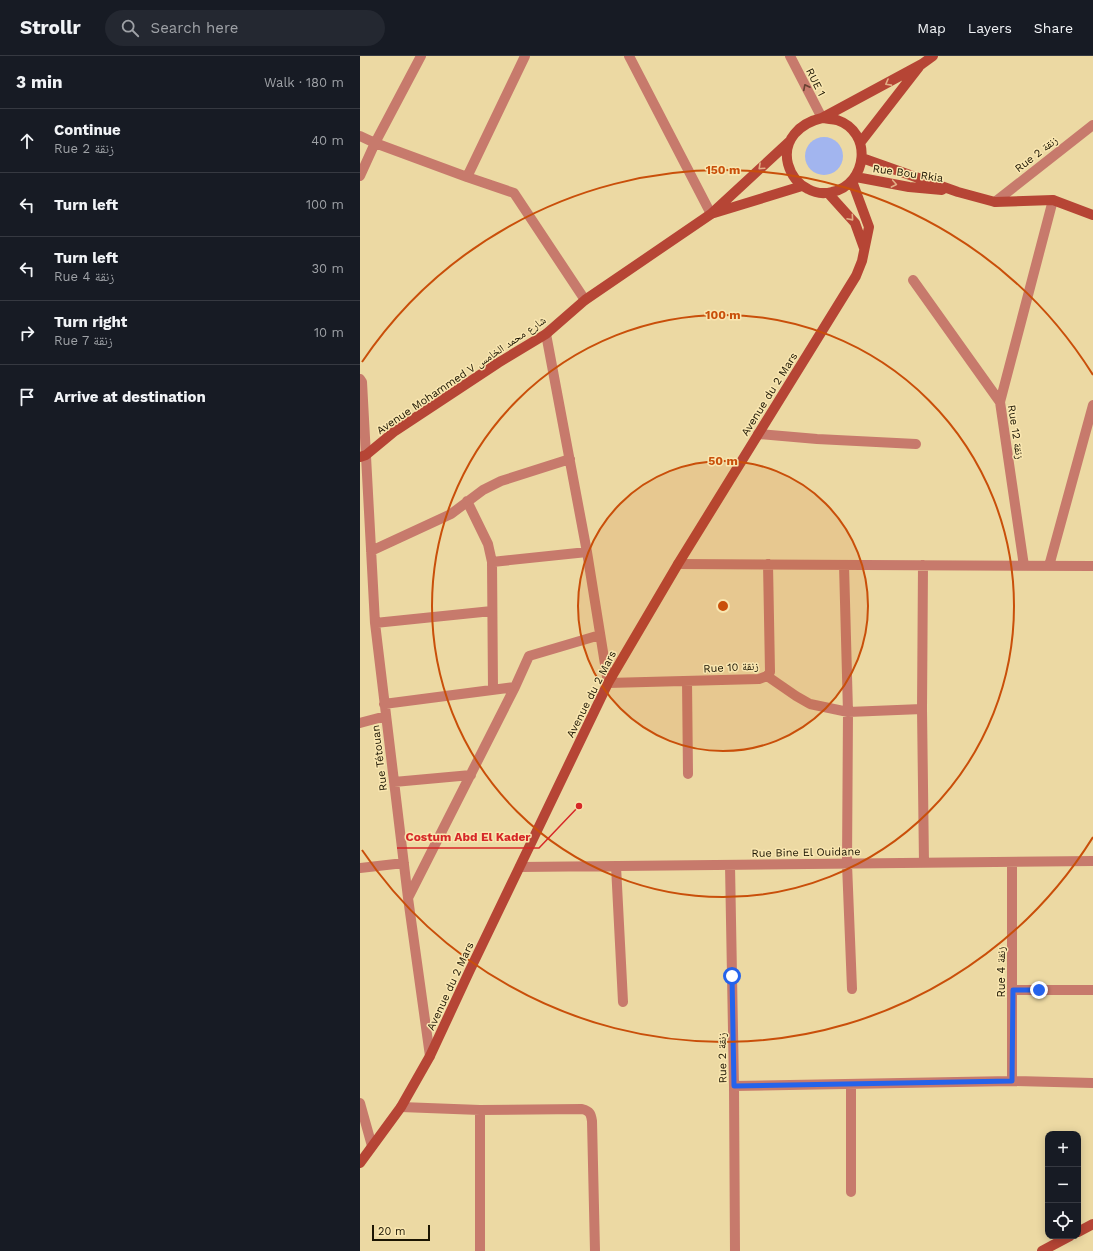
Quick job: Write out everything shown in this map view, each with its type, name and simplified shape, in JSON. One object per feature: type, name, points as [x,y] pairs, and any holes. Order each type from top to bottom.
[{"type":"street","points":[[360,176],[375,143],[421,56]]},
{"type":"street","points":[[467,177],[525,56]]},
{"type":"street","points":[[629,56],[710,214]]},
{"type":"street","name":"RUE 1","points":[[790,56],[822,118]]},
{"type":"street","points":[[822,118],[837,120],[855,133],[860,143],[862,158],[860,168],[854,179],[845,187],[828,193],[810,191],[795,179],[788,166],[787,151],[795,132],[802,125],[812,120],[822,118],[922,64],[933,56]]},
{"type":"street","points":[[860,143],[922,64]]},
{"type":"street","name":"Rue 2 زنقة","points":[[995,202],[1093,125]]},
{"type":"street","points":[[360,136],[375,143],[514,193],[585,300]]},
{"type":"street","points":[[710,214],[790,141]]},
{"type":"street","name":"Rue Bou Rkia","points":[[862,158],[958,192],[995,202],[1053,200],[1093,215]]},
{"type":"street","name":"Rue Bou Rkia","points":[[854,179],[958,192]]},
{"type":"street","name":"Avenue du 2 Mars","points":[[360,1163],[401,1107],[430,1056],[608,683],[678,564],[856,276],[869,227],[854,179]]},
{"type":"street","points":[[710,214],[802,186]]},
{"type":"street","points":[[828,193],[855,223],[864,248]]},
{"type":"street","points":[[1000,402],[1053,200]]},
{"type":"street","name":"Avenue Mohammed V شارع محمد الخامس","points":[[363,456],[395,431],[498,363],[546,334],[585,300],[710,214]]},
{"type":"street","name":"Rue 12 زنقة","points":[[913,280],[1000,402],[1024,566]]},
{"type":"street","points":[[546,334],[587,552],[608,683]]},
{"type":"street","name":"Rue Tétouan","points":[[360,379],[362,382],[363,456],[375,623],[408,898],[430,1056]]},
{"type":"street","points":[[1049,566],[1093,405]]},
{"type":"street","points":[[758,434],[817,439],[916,444]]},
{"type":"street","points":[[371,551],[451,514],[483,490],[501,481],[570,459]]},
{"type":"street","points":[[467,501],[488,544],[492,562],[493,690]]},
{"type":"street","points":[[492,562],[587,552]]},
{"type":"street","points":[[678,564],[1093,566]]},
{"type":"street","name":"Rue 10 زنقة","points":[[608,683],[759,679],[767,676],[770,672],[768,564]]},
{"type":"street","points":[[844,565],[848,712],[847,864],[852,989]]},
{"type":"street","points":[[923,565],[922,709],[924,863]]},
{"type":"street","points":[[375,623],[492,611]]},
{"type":"street","points":[[408,898],[515,687],[529,656],[600,634]]},
{"type":"street","points":[[767,676],[810,704],[848,712],[922,709]]},
{"type":"street","points":[[687,681],[688,774]]},
{"type":"street","points":[[384,704],[515,687]]},
{"type":"street","points":[[360,722],[386,716]]},
{"type":"street","points":[[394,782],[471,775]]},
{"type":"street","name":"Rue Bine El Ouidane","points":[[520,867],[1093,861]]},
{"type":"street","name":"Rue 4 زنقة","points":[[1012,862],[1012,1081]]},
{"type":"street","points":[[360,868],[404,863]]},
{"type":"street","name":"Rue 2 زنقة","points":[[730,865],[735,1251]]},
{"type":"street","points":[[616,866],[623,1002]]},
{"type":"street","points":[[1013,990],[1093,990]]},
{"type":"street","points":[[734,1086],[1012,1081],[1093,1083]]},
{"type":"street","points":[[851,1085],[851,1192]]},
{"type":"street","points":[[360,1103],[372,1146]]},
{"type":"street","points":[[401,1107],[480,1110],[582,1109],[590,1113],[592,1121],[595,1251]]},
{"type":"street","points":[[480,1110],[480,1251]]},
{"type":"street","points":[[1081,1230],[1093,1224]]},
{"type":"street","points":[[1042,1251],[1064,1239]]},
{"type":"shaded area","points":[[820,137],[828,137],[838,142],[842,149],[842,163],[838,170],[828,175],[820,175],[810,170],[808,167],[805,160],[805,152],[810,142],[813,140]]},
{"type":"place","name":"Costum Abd El Kader","points":[[579,806]]},
{"type":"route","points":[[732,976],[734,1086],[1012,1081],[1013,990],[1039,990]]}]
